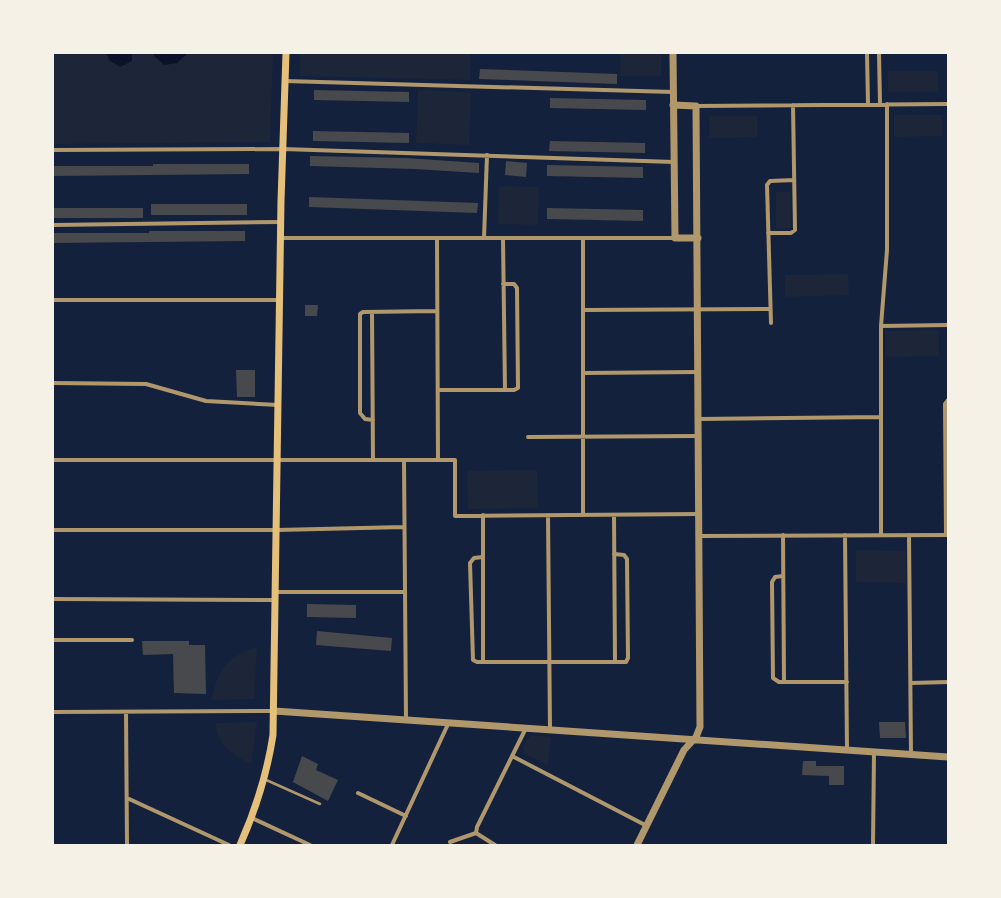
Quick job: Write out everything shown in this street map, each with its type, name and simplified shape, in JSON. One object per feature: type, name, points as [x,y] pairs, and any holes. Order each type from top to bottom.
[{"type":"main road","points":[[240,845],[252,818],[264,779],[273,735],[281,222],[286,53]]},
{"type":"street","points":[[672,53],[675,238]]},
{"type":"street","points":[[867,53],[868,104]]},
{"type":"street","points":[[879,53],[880,104]]},
{"type":"street","points":[[285,81],[673,92]]},
{"type":"street","points":[[881,535],[881,326],[887,250],[887,104]]},
{"type":"street","points":[[673,105],[948,104]]},
{"type":"street","points":[[768,233],[791,233],[795,230],[793,105]]},
{"type":"street","points":[[637,845],[684,750],[698,734],[700,727],[699,372],[696,106]]},
{"type":"street","points":[[53,150],[283,149],[674,162]]},
{"type":"street","points":[[484,238],[487,155]]},
{"type":"street","points":[[771,323],[767,184],[772,180],[794,180]]},
{"type":"street","points":[[53,225],[281,222]]},
{"type":"street","points":[[281,238],[698,238]]},
{"type":"street","points":[[437,238],[438,460]]},
{"type":"street","points":[[503,238],[505,390]]},
{"type":"street","points":[[583,238],[583,515]]},
{"type":"street","points":[[438,390],[516,390],[518,386],[517,288],[514,284],[503,284]]},
{"type":"street","points":[[53,300],[280,300]]},
{"type":"street","points":[[583,310],[770,309]]},
{"type":"street","points":[[372,420],[363,417],[360,411],[360,315],[363,312],[437,311]]},
{"type":"street","points":[[372,312],[373,460]]},
{"type":"street","points":[[881,326],[948,325]]},
{"type":"street","points":[[583,373],[699,372]]},
{"type":"street","points":[[53,383],[146,384],[206,401],[278,404]]},
{"type":"street","points":[[699,536],[947,534],[947,453],[945,404],[948,400]]},
{"type":"street","points":[[699,419],[881,418]]},
{"type":"street","points":[[528,437],[699,436]]},
{"type":"street","points":[[53,460],[455,460],[455,516],[699,514]]},
{"type":"street","points":[[404,460],[406,719]]},
{"type":"street","points":[[482,515],[484,662]]},
{"type":"street","points":[[548,515],[550,730]]},
{"type":"street","points":[[614,515],[615,662]]},
{"type":"street","points":[[53,530],[277,530],[404,527]]},
{"type":"street","points":[[783,535],[784,682]]},
{"type":"street","points":[[845,535],[847,750]]},
{"type":"street","points":[[909,535],[911,755]]},
{"type":"street","points":[[483,557],[474,558],[470,563],[473,660],[484,662],[615,662],[627,660],[627,559],[624,555],[614,554]]},
{"type":"street","points":[[783,576],[775,577],[772,582],[772,668],[775,681],[847,682]]},
{"type":"street","points":[[53,599],[276,596],[405,592]]},
{"type":"street","points":[[53,640],[132,640]]},
{"type":"street","points":[[911,682],[948,682]]},
{"type":"street","points":[[53,712],[274,711],[948,757]]},
{"type":"street","points":[[126,712],[127,845]]},
{"type":"street","points":[[392,845],[449,722]]},
{"type":"street","points":[[476,833],[477,827],[526,728]]},
{"type":"street","points":[[873,845],[874,752]]},
{"type":"street","points":[[512,756],[646,826]]},
{"type":"street","points":[[358,793],[406,816]]},
{"type":"street","points":[[127,798],[228,845]]},
{"type":"street","points":[[252,818],[310,845]]},
{"type":"street","points":[[450,842],[476,833]]},
{"type":"street","points":[[476,833],[495,845]]},
{"type":"lane","points":[[264,779],[320,804]]},
{"type":"shaded area","points":[[53,53],[273,53],[270,142],[53,144]]},
{"type":"shaded area","points":[[106,53],[132,53],[132,61],[120,67],[110,61]]},
{"type":"shaded area","points":[[154,53],[188,53],[177,63],[164,65],[154,56]]},
{"type":"shaded area","points":[[300,53],[470,53],[470,80],[300,76]]},
{"type":"shaded area","points":[[621,53],[661,53],[661,76],[620,76]]},
{"type":"shaded area","points":[[888,71],[938,71],[938,92],[888,92]]},
{"type":"shaded area","points":[[418,90],[471,92],[469,145],[416,143]]},
{"type":"shaded area","points":[[894,115],[942,115],[942,136],[894,137]]},
{"type":"shaded area","points":[[709,116],[757,116],[757,137],[709,138]]},
{"type":"shaded area","points":[[499,186],[539,187],[538,225],[498,224]]},
{"type":"shaded area","points":[[776,192],[790,192],[791,228],[776,229]]},
{"type":"shaded area","points":[[848,274],[849,295],[785,297],[785,275]]},
{"type":"shaded area","points":[[939,330],[939,356],[885,357],[885,331]]},
{"type":"shaded area","points":[[537,470],[538,508],[468,509],[467,471]]},
{"type":"shaded area","points":[[856,550],[906,551],[906,583],[856,582]]},
{"type":"shaded area","points":[[257,647],[254,699],[211,700],[217,680],[225,666],[238,655]]},
{"type":"shaded area","points":[[257,722],[251,764],[233,753],[222,743],[216,723]]},
{"type":"shaded area","points":[[531,735],[551,737],[548,765],[524,753],[523,746]]},
{"type":"building","points":[[480,69],[617,74],[617,84],[479,79]]},
{"type":"building","points":[[314,90],[409,92],[409,102],[314,100]]},
{"type":"building","points":[[550,98],[646,100],[646,110],[550,108]]},
{"type":"building","points":[[313,131],[409,133],[409,143],[313,141]]},
{"type":"building","points":[[550,141],[645,143],[645,153],[549,151]]},
{"type":"building","points":[[310,156],[406,158],[479,163],[479,173],[415,169],[310,166]]},
{"type":"building","points":[[506,161],[527,163],[526,177],[505,175]]},
{"type":"building","points":[[153,164],[249,164],[249,174],[53,176],[53,166],[153,166]]},
{"type":"building","points":[[547,165],[643,167],[643,178],[547,176]]},
{"type":"building","points":[[309,197],[478,203],[477,213],[309,207]]},
{"type":"building","points":[[151,204],[247,204],[247,215],[151,215]]},
{"type":"building","points":[[53,208],[143,208],[143,218],[53,218]]},
{"type":"building","points":[[547,208],[643,210],[643,221],[547,219]]},
{"type":"building","points":[[149,231],[245,231],[245,241],[53,243],[53,233],[149,233]]},
{"type":"building","points":[[305,305],[318,305],[317,316],[305,316]]},
{"type":"building","points":[[236,370],[255,370],[255,397],[237,397]]},
{"type":"building","points":[[307,604],[356,605],[356,618],[307,617]]},
{"type":"building","points":[[317,631],[392,638],[391,651],[316,645]]},
{"type":"building","points":[[142,641],[189,641],[189,645],[205,645],[206,694],[174,693],[173,654],[143,655]]},
{"type":"building","points":[[879,722],[905,722],[906,738],[880,738]]},
{"type":"building","points":[[302,756],[318,764],[316,770],[338,780],[328,801],[293,782]]},
{"type":"building","points":[[803,761],[816,761],[816,766],[844,766],[844,785],[829,785],[829,776],[802,775]]}]
